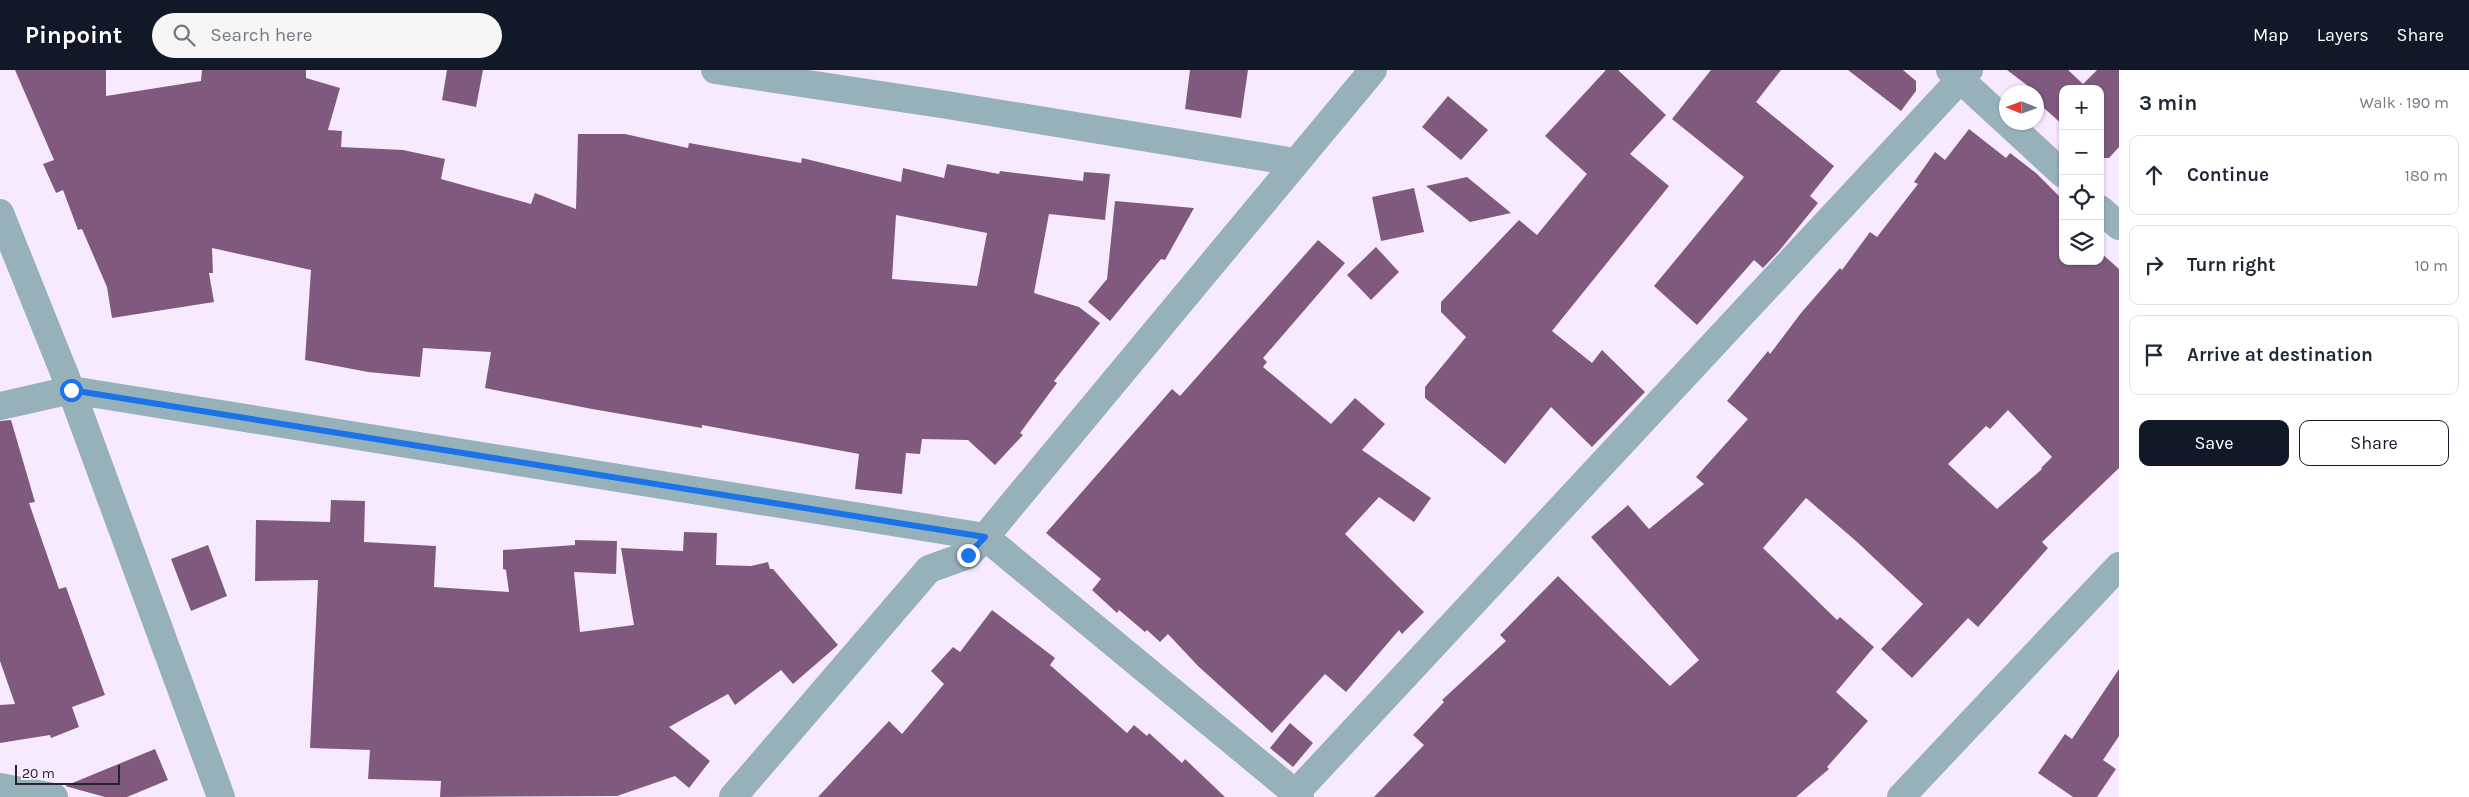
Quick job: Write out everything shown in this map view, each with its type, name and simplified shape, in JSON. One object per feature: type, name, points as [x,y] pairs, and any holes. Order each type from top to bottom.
[{"type":"street","points":[[715,70],[947,105],[1295,162]]},
{"type":"street","points":[[733,797],[929,569],[968,555],[985,537],[1373,70]]},
{"type":"street","points":[[0,406],[71,390],[985,537],[1296,796],[1960,73],[2059,170]]},
{"type":"street","points":[[0,213],[71,390],[221,797]]},
{"type":"street","points":[[2104,213],[2119,226]]},
{"type":"street","points":[[1901,797],[2119,566]]},
{"type":"street","points":[[0,787],[54,797]]},
{"type":"building","points":[[15,70],[106,70],[106,96],[201,81],[202,70],[306,70],[306,78],[340,88],[328,130],[342,131],[341,147],[403,150],[445,159],[441,179],[531,204],[535,193],[576,209],[578,134],[625,134],[688,148],[689,143],[801,163],[802,158],[901,182],[903,168],[944,178],[947,164],[999,174],[1000,171],[1083,181],[1084,172],[1110,174],[1105,220],[1049,214],[1034,293],[1079,307],[1100,323],[1054,381],[1057,383],[1020,433],[1023,435],[995,465],[968,440],[922,439],[920,454],[906,453],[902,494],[855,489],[859,454],[702,425],[702,428],[592,409],[485,388],[491,352],[423,348],[420,377],[368,372],[305,360],[311,270],[212,248],[213,273],[209,273],[214,302],[112,318],[107,287],[82,229],[78,230],[63,190],[56,193],[43,164],[54,160]],"holes":[[[896,215],[987,233],[977,286],[892,279]]]},
{"type":"building","points":[[447,70],[483,70],[476,107],[442,100]]},
{"type":"building","points":[[1190,70],[1248,70],[1241,118],[1185,109]]},
{"type":"building","points":[[1606,70],[1618,70],[1666,115],[1630,154],[1669,186],[1552,331],[1592,363],[1602,350],[1645,392],[1592,447],[1551,407],[1505,464],[1425,398],[1425,387],[1466,337],[1441,312],[1441,302],[1519,220],[1537,235],[1587,174],[1545,136]]},
{"type":"building","points":[[1711,70],[1781,70],[1756,102],[1834,166],[1810,196],[1818,203],[1779,251],[1763,268],[1754,260],[1697,325],[1654,286],[1744,177],[1672,119]]},
{"type":"building","points":[[1848,70],[1903,70],[1916,81],[1916,91],[1901,111]]},
{"type":"building","points":[[2007,70],[2068,70],[2083,84],[2097,70],[2119,70],[2119,147],[2109,158],[2104,158],[2104,85],[2059,85],[2059,121],[2044,108],[2044,85],[2027,85]]},
{"type":"building","points":[[1448,96],[1488,130],[1461,160],[1422,127]]},
{"type":"building","points":[[1969,129],[2006,158],[2010,153],[2036,173],[2059,196],[2059,265],[2104,265],[2104,256],[2119,269],[2119,468],[2042,542],[2048,548],[1978,627],[1968,618],[1912,678],[1881,649],[1923,604],[1856,541],[1806,498],[1763,548],[1837,620],[1840,617],[1874,647],[1836,692],[1868,721],[1827,767],[1829,769],[1796,797],[1374,797],[1424,745],[1413,735],[1444,702],[1442,700],[1506,641],[1500,635],[1558,576],[1670,686],[1699,660],[1591,537],[1628,505],[1649,529],[1704,484],[1696,477],[1748,419],[1727,401],[1768,351],[1770,354],[1801,313],[1840,268],[1842,270],[1870,232],[1877,237],[1918,184],[1914,182],[1935,152],[1945,160]],"holes":[[[2008,410],[2052,457],[1997,509],[1948,464],[1986,426],[1990,429]]]},
{"type":"building","points":[[1467,177],[1511,213],[1470,222],[1426,186]]},
{"type":"building","points":[[1414,188],[1424,232],[1381,241],[1372,197]]},
{"type":"building","points":[[1115,201],[1194,208],[1165,260],[1161,259],[1110,321],[1088,302],[1107,279]]},
{"type":"building","points":[[1318,240],[1345,263],[1263,358],[1267,362],[1263,367],[1331,424],[1355,398],[1385,424],[1362,450],[1431,498],[1414,522],[1379,497],[1345,534],[1424,612],[1402,634],[1399,630],[1346,692],[1325,674],[1272,733],[1198,666],[1168,634],[1160,642],[1119,610],[1117,613],[1092,590],[1101,579],[1046,533],[1172,389],[1180,396]]},
{"type":"building","points":[[1376,247],[1399,272],[1371,300],[1347,275]]},
{"type":"building","points":[[11,420],[35,502],[29,503],[59,589],[66,587],[105,695],[72,707],[79,727],[51,738],[50,735],[0,743],[0,705],[15,704],[0,661],[0,421]]},
{"type":"building","points":[[331,500],[365,501],[364,542],[436,546],[434,587],[509,592],[506,570],[503,569],[503,550],[575,545],[575,540],[617,541],[616,574],[574,572],[580,632],[634,625],[621,548],[683,551],[684,532],[717,533],[716,565],[751,566],[768,562],[770,569],[773,569],[838,645],[793,684],[781,670],[735,705],[728,694],[669,727],[710,761],[689,788],[675,776],[617,796],[440,797],[441,781],[368,779],[370,750],[310,748],[318,580],[255,581],[256,520],[330,522]]},
{"type":"building","points":[[208,545],[227,596],[191,611],[171,559]]},
{"type":"building","points":[[992,610],[1055,658],[1050,665],[1127,733],[1134,725],[1147,736],[1149,733],[1182,763],[1185,759],[1225,797],[818,797],[889,721],[902,734],[944,684],[931,671],[953,647],[960,652]]},
{"type":"building","points":[[2119,669],[2119,736],[2103,760],[2116,769],[2097,797],[2073,797],[2038,773],[2065,734],[2072,739]]},
{"type":"building","points":[[1290,723],[1313,743],[1293,767],[1270,748]]},
{"type":"building","points":[[155,749],[168,780],[127,797],[105,797],[65,786]]},
{"type":"route","points":[[71,390],[985,537],[968,555]]}]
